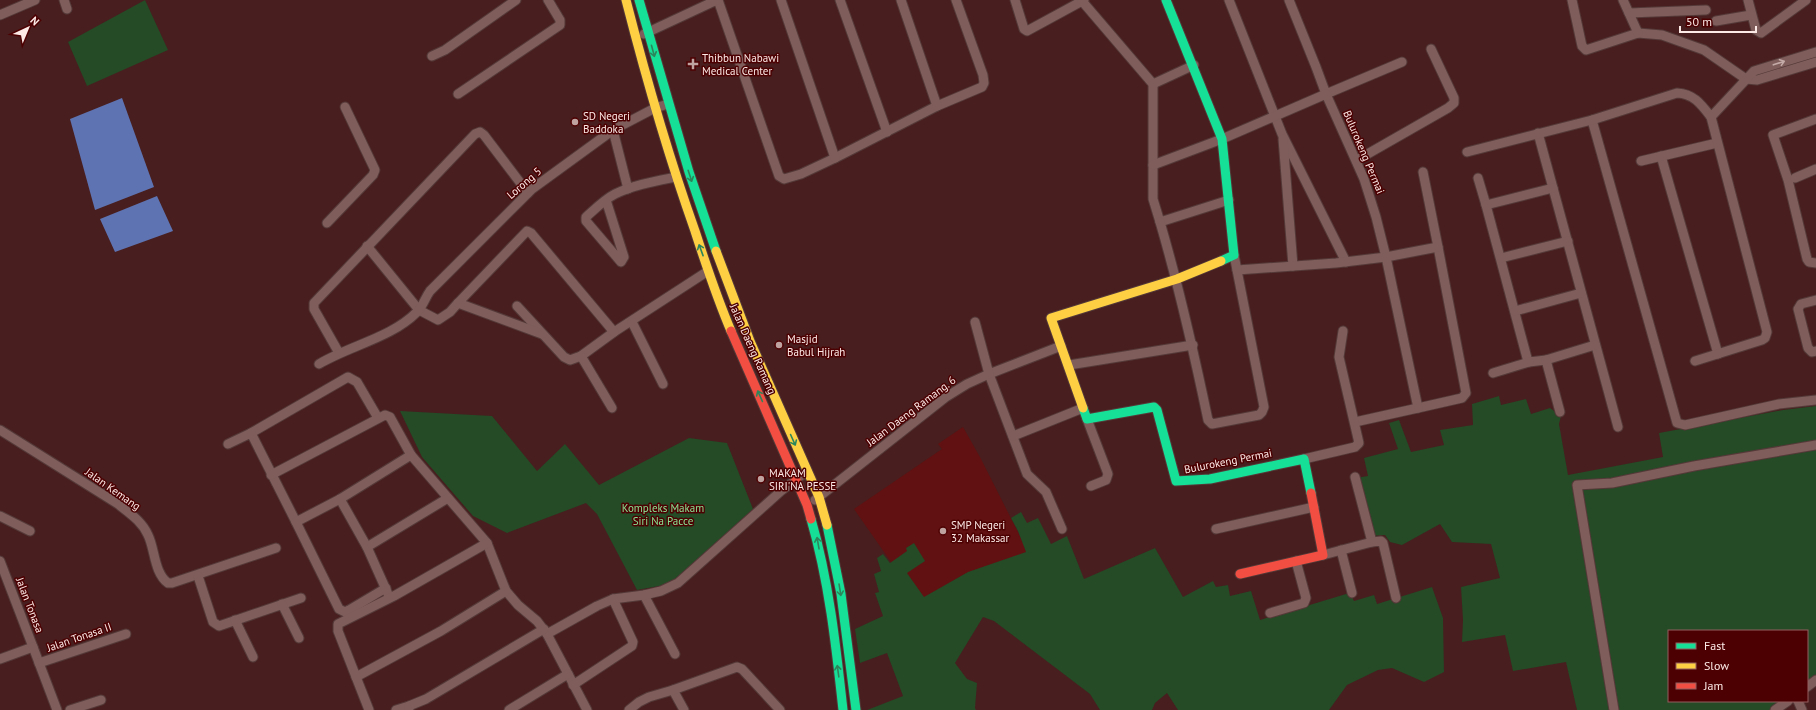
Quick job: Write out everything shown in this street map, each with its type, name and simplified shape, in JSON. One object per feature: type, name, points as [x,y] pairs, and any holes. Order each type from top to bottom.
[{"type":"main road","name":"Jalan Daeng Ramang","points":[[626,0],[655,108],[676,177],[720,305],[807,505],[817,536],[834,638],[843,710]]},
{"type":"main road","name":"Jalan Daeng Ramang","points":[[639,0],[689,172],[734,300],[806,471],[819,497],[829,531],[847,635],[856,710]]},
{"type":"main road","points":[[1087,419],[1051,318],[1177,279],[1234,255],[1222,139],[1194,65],[1166,0]]},
{"type":"main road","name":"Bulurokeng Permai","points":[[1087,419],[1154,407],[1157,410],[1174,478],[1179,482],[1210,479],[1304,458]]},
{"type":"main road","points":[[769,417],[781,412]]},
{"type":"main road","points":[[1240,574],[1323,555],[1304,458]]},
{"type":"main road","points":[[834,638],[847,635]]},
{"type":"street","points":[[0,15],[35,0]]},
{"type":"street","points":[[432,56],[444,50],[516,0]]},
{"type":"street","points":[[458,94],[560,25],[560,20],[548,0]]},
{"type":"street","points":[[635,37],[648,33],[717,0],[778,176],[784,179],[790,178],[835,158],[937,106],[980,88],[984,83],[956,0]]},
{"type":"street","points":[[782,0],[835,158]]},
{"type":"street","points":[[840,0],[887,132]]},
{"type":"street","points":[[901,0],[937,106]]},
{"type":"street","points":[[1015,0],[1024,29],[1027,31],[1030,31],[1070,3],[1083,0],[1153,84],[1153,198],[1177,279],[1193,345],[1209,423],[1212,424],[1259,414],[1262,412],[1264,407],[1234,255]]},
{"type":"street","points":[[1229,0],[1282,134],[1346,262]]},
{"type":"street","name":"Bulurokeng Permai","points":[[1289,0],[1326,94],[1357,160],[1372,203],[1386,257],[1418,408]]},
{"type":"street","points":[[1572,0],[1582,46],[1584,49],[1588,50],[1638,33],[1662,35],[1698,47],[1714,56],[1746,79],[1757,80],[1816,62]]},
{"type":"street","points":[[1623,0],[1638,33]]},
{"type":"street","points":[[1748,0],[1756,30],[1761,34],[1801,2]]},
{"type":"street","points":[[1629,13],[1706,10]]},
{"type":"street","points":[[1716,21],[1752,15]]},
{"type":"street","points":[[1357,160],[1442,112],[1454,103],[1454,98],[1431,49]]},
{"type":"street","points":[[1711,117],[1754,71],[1816,52]]},
{"type":"street","points":[[1153,165],[1222,139],[1402,62]]},
{"type":"street","points":[[1153,84],[1194,65]]},
{"type":"street","points":[[1467,152],[1592,120],[1677,93],[1686,94],[1699,102],[1711,117],[1767,332],[1765,338],[1762,340],[1695,361]]},
{"type":"street","name":"Lorong 5","points":[[319,364],[339,352],[386,334],[400,326],[419,310],[430,291],[528,192],[613,130],[655,108],[668,104]]},
{"type":"street","points":[[327,223],[373,175],[375,170],[345,107]]},
{"type":"street","points":[[1816,119],[1772,136],[1788,180],[1807,259],[1809,262],[1816,263]]},
{"type":"street","points":[[1592,120],[1677,423],[1685,426],[1779,404],[1816,400]]},
{"type":"street","points":[[613,130],[628,190]]},
{"type":"street","points":[[339,352],[313,306],[367,246],[478,133],[484,135],[528,192]]},
{"type":"street","points":[[1282,134],[1293,266]]},
{"type":"street","points":[[1538,134],[1618,427]]},
{"type":"street","points":[[1641,161],[1717,143]]},
{"type":"street","points":[[1661,156],[1718,354]]},
{"type":"street","points":[[1795,178],[1816,169]]},
{"type":"street","points":[[1355,422],[1462,398],[1466,393],[1422,172]]},
{"type":"street","points":[[606,200],[624,257],[622,262],[586,220],[586,217],[606,200],[615,194],[676,177]]},
{"type":"street","points":[[1478,178],[1529,362]]},
{"type":"street","points":[[1486,205],[1553,188]]},
{"type":"street","points":[[1160,222],[1229,200]]},
{"type":"street","points":[[693,227],[707,222]]},
{"type":"street","points":[[367,246],[419,310],[438,320],[450,312],[527,231],[531,233],[614,332]]},
{"type":"street","points":[[1501,258],[1568,241]]},
{"type":"street","points":[[1237,270],[1346,262],[1386,257],[1438,247]]},
{"type":"street","points":[[517,306],[567,360],[570,360],[582,356],[614,332],[632,322],[708,271]]},
{"type":"street","points":[[1515,311],[1581,293]]},
{"type":"street","points":[[720,305],[734,300]]},
{"type":"street","points":[[1816,300],[1802,304],[1798,309],[1808,348],[1812,352],[1816,351]]},
{"type":"street","points":[[458,303],[542,334]]},
{"type":"street","points":[[632,322],[663,384]]},
{"type":"street","points":[[976,322],[989,374],[1027,474],[1046,492],[1062,530]]},
{"type":"street","points":[[1304,458],[1355,447],[1359,443],[1340,357],[1343,331]]},
{"type":"street","points":[[1069,365],[1193,345]]},
{"type":"street","points":[[1492,373],[1529,362],[1534,363],[1546,360],[1595,345]]},
{"type":"street","name":"Jalan Daeng Ramang. 6","points":[[807,505],[946,397],[967,384],[989,374],[1061,346]]},
{"type":"street","points":[[582,356],[612,408]]},
{"type":"street","points":[[1546,360],[1560,412]]},
{"type":"street","points":[[228,444],[251,433],[348,377],[357,382],[378,418]]},
{"type":"street","points":[[1013,436],[1083,408]]},
{"type":"street","points":[[271,476],[378,418],[384,415],[388,416],[411,455],[487,543],[506,591],[518,605],[538,621],[546,632],[587,710]]},
{"type":"street","points":[[1087,419],[1108,474],[1106,480],[1091,486]]},
{"type":"street","name":"Jalan Kemang","points":[[0,430],[133,515],[148,535],[160,573],[168,583],[198,576],[276,548]]},
{"type":"street","points":[[251,433],[271,476],[296,522],[339,609],[345,612],[386,588]]},
{"type":"street","points":[[1614,710],[1577,485],[1612,483],[1694,466],[1816,445]]},
{"type":"street","points":[[296,522],[340,500],[411,455]]},
{"type":"street","points":[[396,710],[409,708],[546,632],[597,606],[613,599],[644,596],[661,591],[678,583],[795,479],[806,471]]},
{"type":"street","points":[[1354,477],[1372,542]]},
{"type":"street","points":[[367,548],[448,498]]},
{"type":"street","points":[[340,500],[392,597]]},
{"type":"street","points":[[1216,529],[1314,508]]},
{"type":"street","points":[[0,516],[30,531]]},
{"type":"street","points":[[1323,555],[1380,541],[1383,543],[1396,598]]},
{"type":"street","points":[[369,710],[338,631],[338,624],[392,597],[487,543]]},
{"type":"street","points":[[1341,550],[1352,593]]},
{"type":"street","name":"Jalan Tonasa","points":[[0,561],[33,647],[0,659]]},
{"type":"street","points":[[1270,613],[1302,605],[1304,603],[1306,598],[1296,561]]},
{"type":"street","points":[[198,576],[213,622],[219,626],[301,598]]},
{"type":"street","points":[[356,677],[441,630],[506,591]]},
{"type":"street","points":[[644,596],[675,654]]},
{"type":"street","points":[[573,685],[632,646],[633,642],[613,599]]},
{"type":"street","points":[[282,604],[298,638]]},
{"type":"street","points":[[235,620],[253,658]]},
{"type":"street","name":"Jalan Tonasa II","points":[[39,663],[126,634]]},
{"type":"street","points":[[33,647],[57,710]]},
{"type":"street","points":[[629,710],[644,699],[737,667],[742,669],[780,710]]},
{"type":"street","points":[[509,710],[568,674]]},
{"type":"street","points":[[1808,686],[1816,680]]},
{"type":"street","points":[[673,690],[684,710]]},
{"type":"street","points":[[70,710],[101,700]]},
{"type":"street","points":[[1775,710],[1787,702]]},
{"type":"shaded area","name":"SMP Negeri 32 Makassar","points":[[963,427],[981,459],[1028,552],[919,602],[854,509],[942,449],[938,444]]},
{"type":"green space","points":[[145,0],[168,50],[87,86],[68,42]]},
{"type":"green space","points":[[1499,396],[1501,405],[1526,399],[1531,414],[1550,408],[1561,416],[1559,424],[1568,475],[1663,457],[1659,433],[1783,410],[1816,406],[1816,676],[1808,686],[1808,630],[1668,630],[1668,702],[1787,702],[1776,710],[1577,710],[1566,662],[1513,671],[1505,635],[1462,642],[1463,620],[1461,587],[1500,578],[1491,544],[1452,542],[1440,524],[1402,545],[1390,542],[1385,535],[1371,536],[1355,478],[1368,476],[1364,458],[1398,449],[1389,423],[1399,420],[1411,452],[1444,445],[1440,430],[1473,425],[1472,404]]},
{"type":"green space","name":"Kompleks Makam Siri Na Pacce","points":[[400,411],[492,416],[537,471],[565,444],[599,485],[689,438],[727,443],[753,509],[670,584],[637,590],[597,514],[586,503],[507,533],[473,516],[422,457]]},
{"type":"green space","points":[[1021,512],[1027,523],[1038,518],[1051,544],[1067,536],[1084,579],[1155,548],[1183,597],[1213,581],[1216,587],[1228,585],[1230,596],[1251,591],[1260,620],[1346,594],[1351,595],[1354,601],[1374,595],[1377,604],[1432,587],[1443,618],[1444,672],[1424,682],[1392,668],[1378,670],[1347,685],[1329,710],[1178,710],[1167,693],[1155,703],[1152,710],[1100,710],[1090,694],[994,621],[983,617],[955,663],[967,679],[977,683],[976,710],[867,710],[903,696],[887,653],[860,663],[855,629],[883,616],[875,593],[879,592],[874,574],[881,571],[877,558],[883,554],[890,563],[907,551],[906,548],[914,543],[925,561],[907,573],[924,597],[968,572],[1026,552],[1011,518]]},
{"type":"water","points":[[122,98],[154,187],[95,210],[70,119]]},
{"type":"water","points":[[157,196],[173,231],[115,252],[100,219]]},
{"type":"traffic: fast","points":[[639,0],[689,172],[716,251]]},
{"type":"traffic: fast","points":[[1166,0],[1222,139],[1234,255],[1221,261]]},
{"type":"traffic: fast","points":[[1083,408],[1087,419],[1154,407],[1157,410],[1176,481],[1210,479],[1304,459],[1311,493]]},
{"type":"traffic: fast","points":[[811,519],[823,566],[835,638],[843,710]]},
{"type":"traffic: fast","points":[[827,525],[841,594],[856,710]]},
{"type":"traffic: slow","points":[[626,0],[676,174],[712,281],[731,331]]},
{"type":"traffic: slow","points":[[716,251],[750,341],[819,497],[827,525]]},
{"type":"traffic: slow","points":[[1083,408],[1051,318],[1177,279],[1221,261]]},
{"type":"traffic: jam","points":[[731,331],[807,505],[811,519]]},
{"type":"traffic: jam","points":[[1240,574],[1323,555],[1311,493]]},
{"type":"place","name":"Thibbun Nabawi Medical Center","points":[[693,64]]},
{"type":"place","name":"SD Negeri Baddoka","points":[[575,122]]},
{"type":"place","name":"Masjid Babul Hijrah","points":[[779,345]]},
{"type":"place","name":"MAKAM SIRI'NA PESSE","points":[[761,479]]},
{"type":"place","name":"SMP Negeri 32 Makassar","points":[[943,531]]}]
